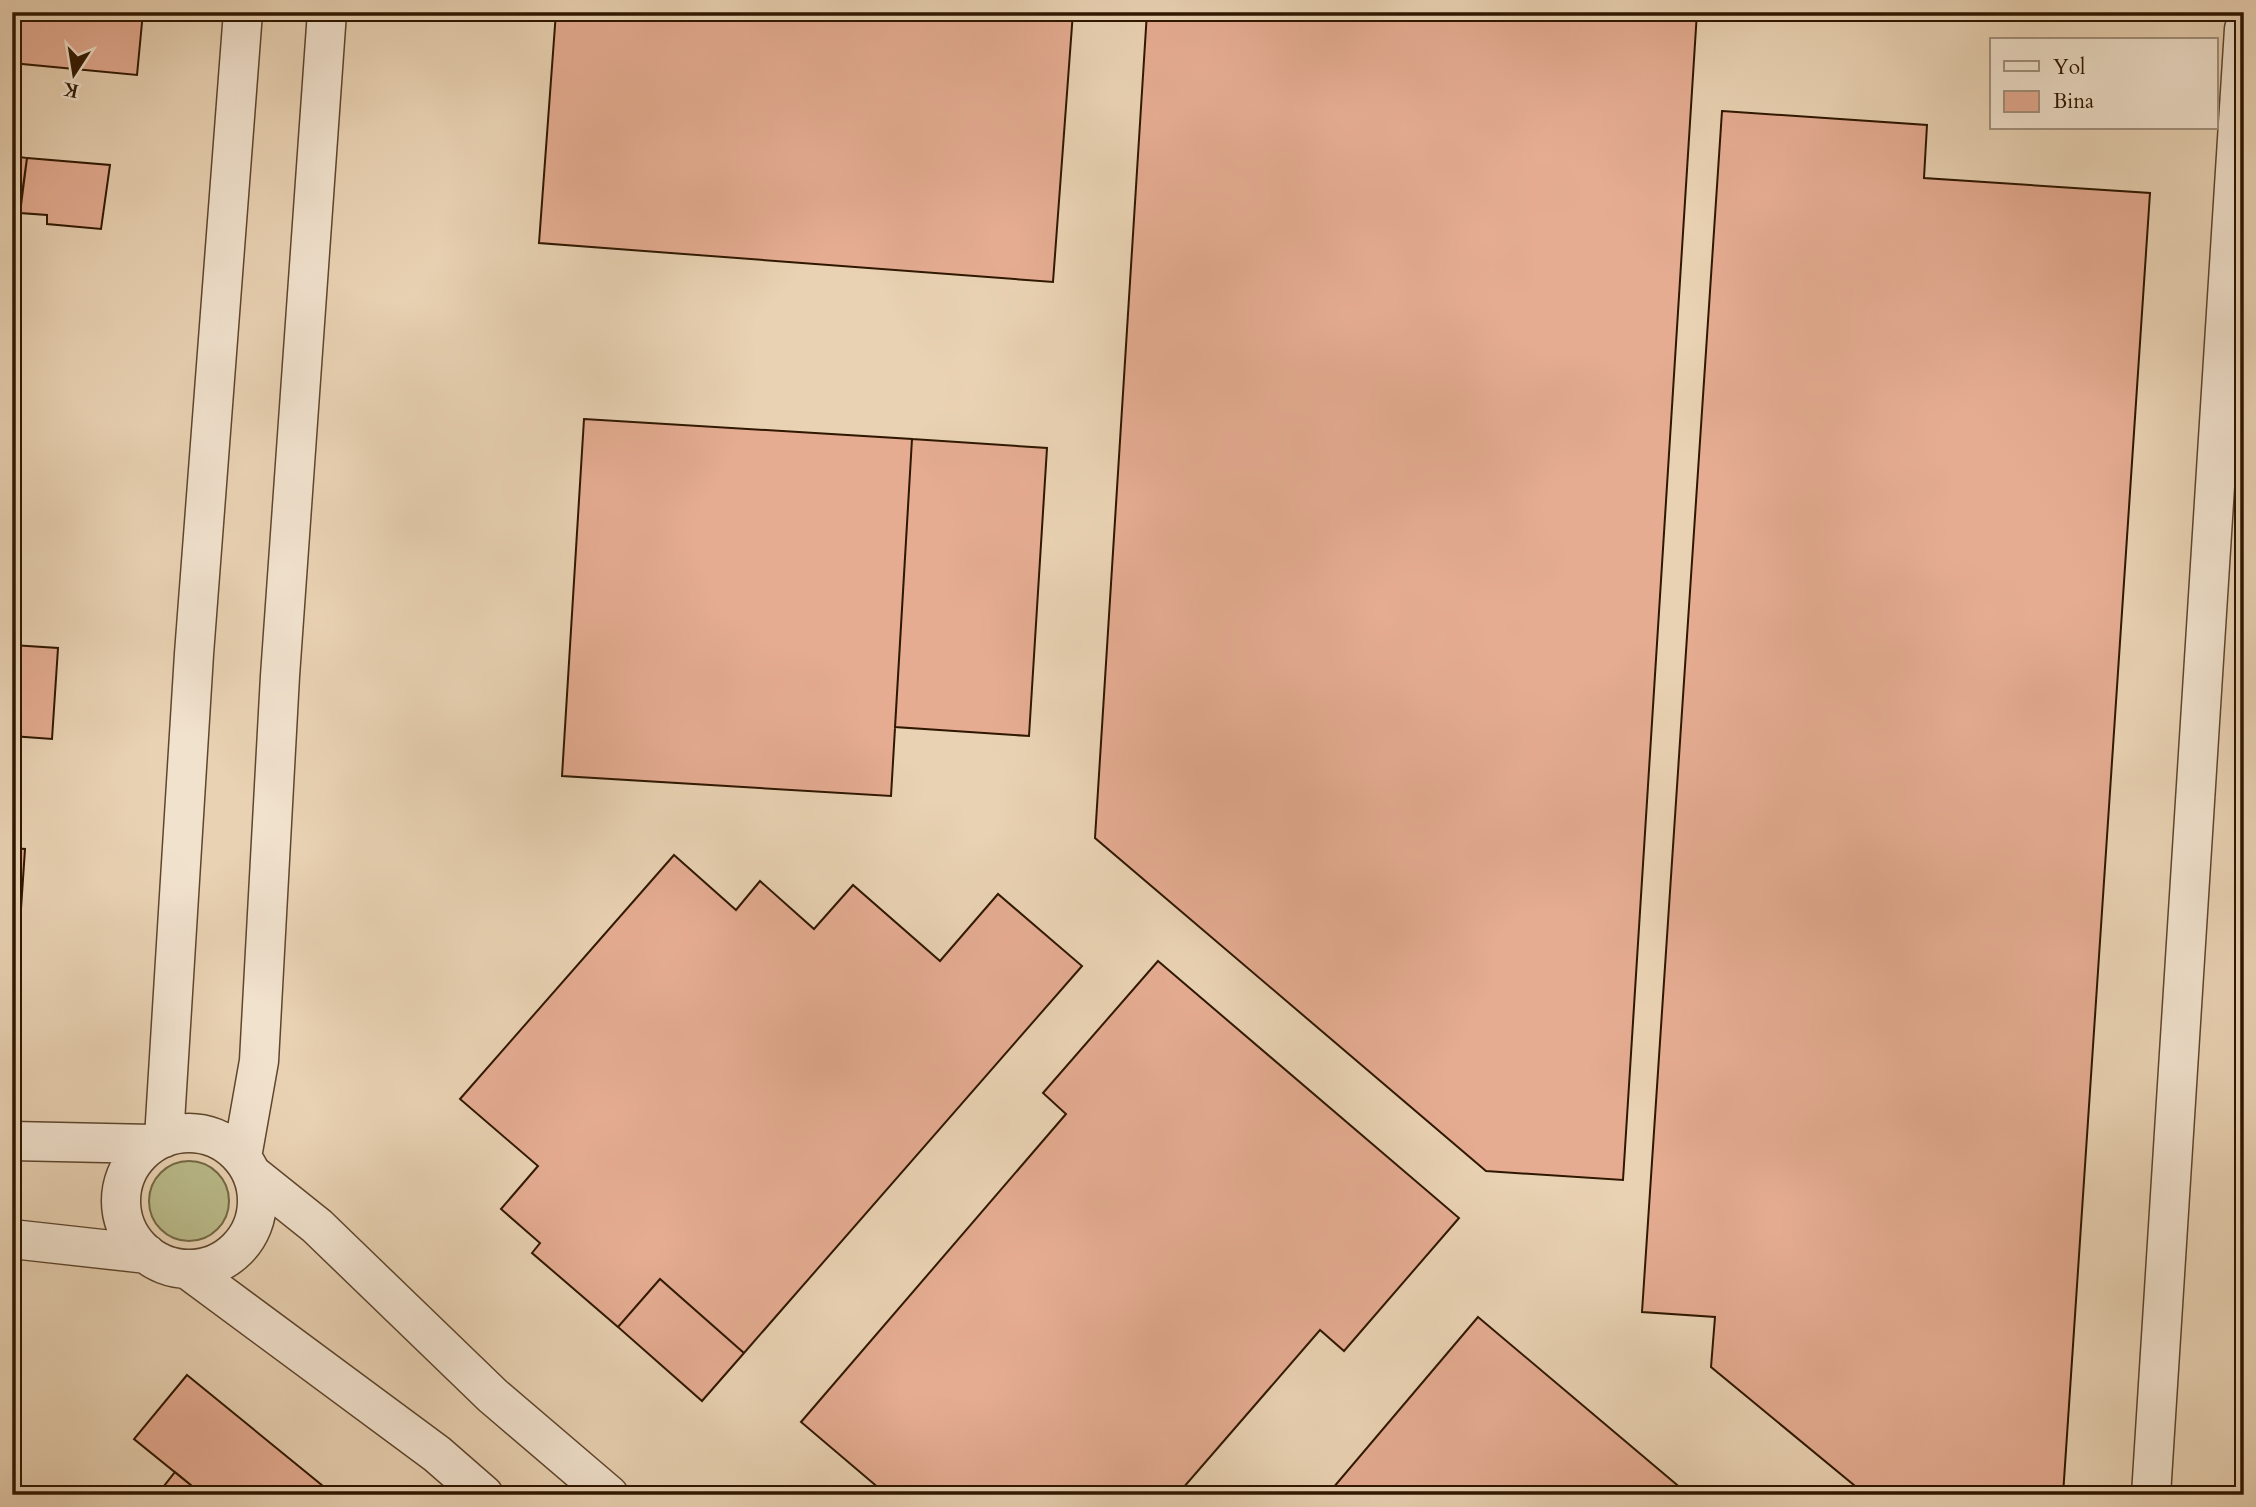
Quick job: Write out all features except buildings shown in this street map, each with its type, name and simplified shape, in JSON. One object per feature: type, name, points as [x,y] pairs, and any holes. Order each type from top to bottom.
[{"type":"street","points":[[243,12],[158,1141],[132,1164],[121,1191],[121,1205],[129,1233],[147,1254],[159,1262],[187,1269],[201,1269],[227,1258],[247,1238],[257,1211],[258,1197],[247,1166],[258,1061],[280,676],[327,12]]},
{"type":"street","points":[[2151,1495],[2244,29]]},
{"type":"street","points":[[12,1140],[158,1141],[185,1133],[206,1135],[220,1140],[317,1226],[493,1396],[610,1495]]},
{"type":"street","points":[[12,1239],[147,1254]]},
{"type":"street","points":[[187,1269],[437,1454],[484,1495]]},
{"type":"green space","points":[[189,1161],[204,1164],[217,1173],[226,1186],[229,1201],[226,1216],[217,1229],[204,1238],[189,1241],[174,1238],[161,1229],[152,1216],[149,1201],[152,1186],[161,1173],[174,1164]]}]
